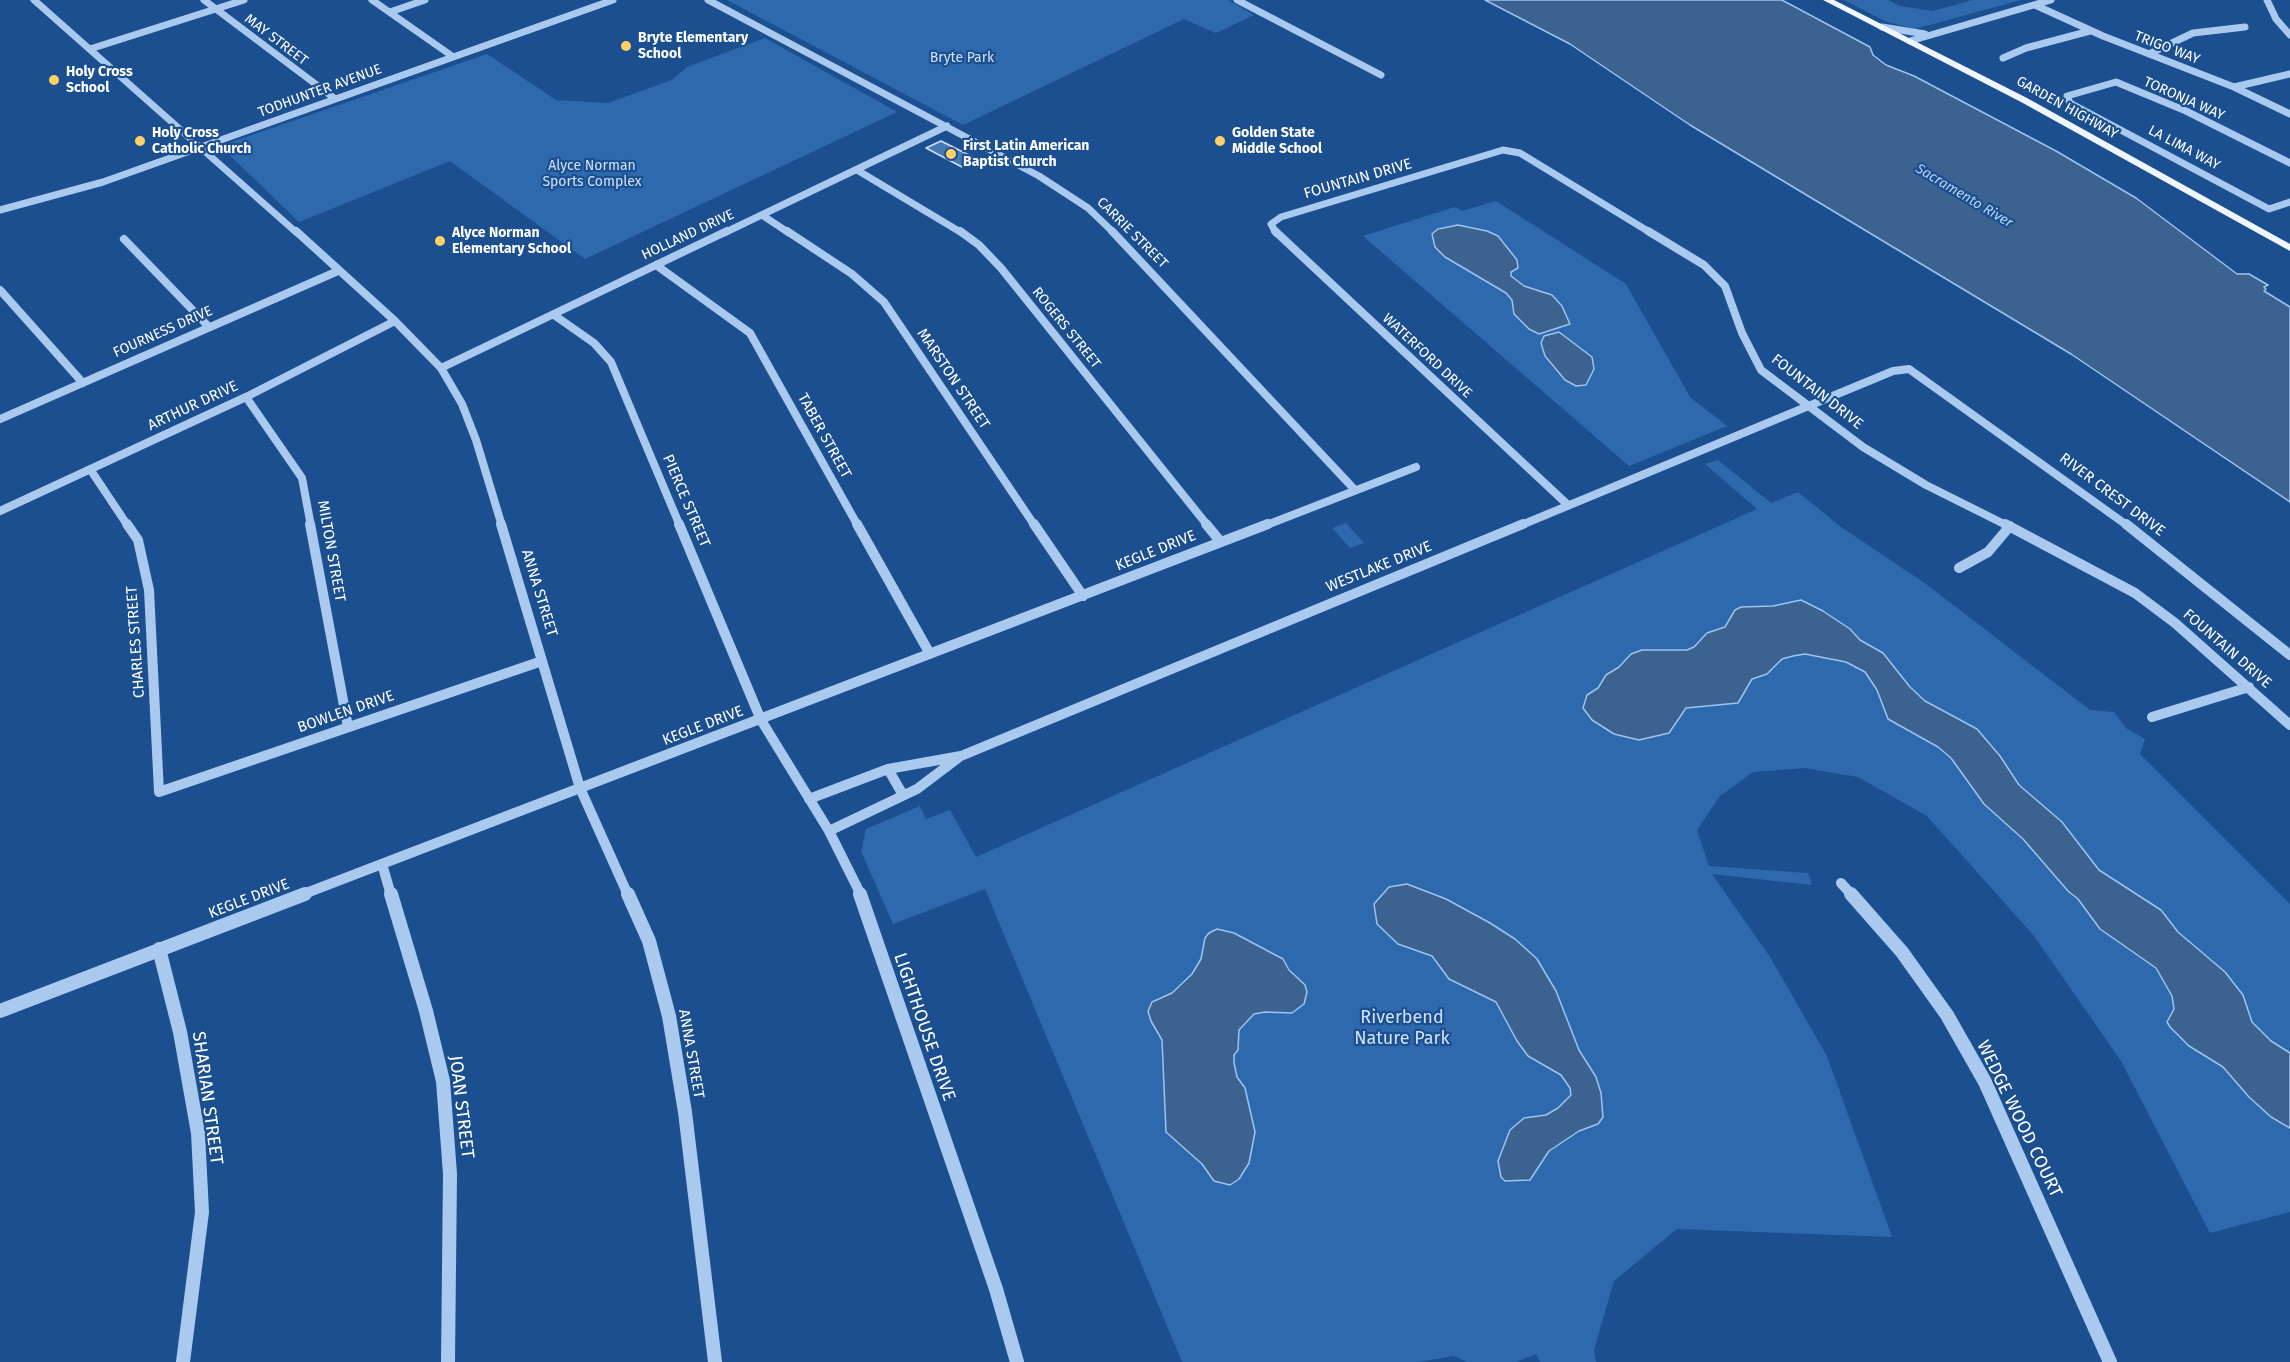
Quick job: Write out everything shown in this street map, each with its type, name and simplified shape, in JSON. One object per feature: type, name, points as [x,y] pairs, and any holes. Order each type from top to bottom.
[{"type":"main road","name":"GARDEN HIGHWAY","points":[[1827,0],[2024,100],[2290,248]]},
{"type":"street","name":"ANNA STREET","points":[[34,0],[203,147],[395,321],[441,368],[462,404],[476,440],[580,788],[649,941],[669,1016],[685,1112],[715,1362]]},
{"type":"street","name":"MAY STREET","points":[[204,0],[334,98]]},
{"type":"street","points":[[90,49],[244,0]]},
{"type":"street","points":[[372,0],[452,56]]},
{"type":"street","points":[[390,12],[425,0]]},
{"type":"street","name":"TODHUNTER AVENUE","points":[[0,210],[62,195],[203,147],[334,98],[613,0]]},
{"type":"street","name":"CARRIE STREET","points":[[708,0],[1053,184],[1100,218],[1355,490]]},
{"type":"street","points":[[1237,0],[1381,75]]},
{"type":"street","points":[[1910,41],[2050,0]]},
{"type":"street","points":[[2267,0],[2276,19],[2290,35]]},
{"type":"street","name":"TRIGO WAY","points":[[2035,5],[2090,31],[2234,87],[2290,114]]},
{"type":"street","points":[[1882,27],[1903,32],[1938,33]]},
{"type":"street","points":[[2149,54],[2193,33],[2245,27]]},
{"type":"street","points":[[2003,58],[2026,48],[2090,31]]},
{"type":"street","points":[[2234,87],[2260,79],[2290,74]]},
{"type":"street","name":"TORONJA WAY","points":[[2067,100],[2067,96],[2116,82],[2186,111],[2290,164]]},
{"type":"street","name":"LA LIMA WAY","points":[[2067,100],[2269,208],[2290,202]]},
{"type":"street","name":"HOLLAND DRIVE","points":[[441,368],[947,126]]},
{"type":"street","name":"FOUNTAIN DRIVE","points":[[1271,224],[1281,217],[1503,150],[1520,153],[1704,265],[1725,286],[1742,333],[1761,370],[1808,406],[1887,463],[2099,571],[2135,593],[2175,623],[2290,725]]},
{"type":"street","name":"ROGERS STREET","points":[[857,170],[951,225],[979,245],[1001,268],[1220,542]]},
{"type":"street","name":"MARSTON STREET","points":[[762,215],[852,274],[884,303],[1083,596]]},
{"type":"street","name":"WATERFORD DRIVE","points":[[1271,224],[1277,234],[1568,505]]},
{"type":"street","points":[[124,239],[208,326]]},
{"type":"street","name":"TABER STREET","points":[[656,265],[750,333],[930,654]]},
{"type":"street","name":"FOURNESS DRIVE","points":[[0,419],[338,271]]},
{"type":"street","points":[[0,290],[83,383]]},
{"type":"street","name":"PIERCE STREET","points":[[554,315],[594,343],[611,362],[761,720]]},
{"type":"street","name":"ARTHUR DRIVE","points":[[0,511],[246,397],[395,321]]},
{"type":"street","name":"WESTLAKE DRIVE","points":[[809,799],[888,769],[961,756],[1893,371],[1909,369]]},
{"type":"street","name":"RIVER CREST DRIVE","points":[[1909,369],[2116,516],[2290,655]]},
{"type":"street","name":"MILTON STREET","points":[[246,397],[302,478],[348,727]]},
{"type":"street","name":"KEGLE DRIVE","points":[[0,1011],[1416,467]]},
{"type":"street","name":"CHARLES STREET","points":[[90,470],[138,540],[147,580],[159,792]]},
{"type":"street","points":[[1959,568],[1988,552],[2010,526]]},
{"type":"street","name":"BOWLEN DRIVE","points":[[159,792],[542,661]]},
{"type":"street","points":[[2152,717],[2249,687]]},
{"type":"street","name":"LIGHTHOUSE DRIVE","points":[[761,720],[829,831],[858,888],[996,1289],[1017,1362]]},
{"type":"street","name":"WESTLAKE DRIVE","points":[[829,831],[917,789],[961,756]]},
{"type":"street","points":[[888,769],[903,795]]},
{"type":"street","name":"JOAN STREET","points":[[382,864],[426,1011],[443,1081],[450,1174],[448,1362]]},
{"type":"street","name":"WEDGE WOOD COURT","points":[[1841,883],[1902,952],[1947,1015],[1985,1082],[2110,1362]]},
{"type":"street","name":"SHARIAN STREET","points":[[159,949],[180,1032],[198,1133],[202,1212],[183,1362]]},
{"type":"green space","name":"Bryte Park","points":[[727,0],[1228,0],[1254,15],[1216,33],[1184,19],[963,125]]},
{"type":"green space","points":[[1844,0],[1888,0],[1900,6],[1932,11],[1973,0],[2021,0],[1915,29],[1887,22]]},
{"type":"green space","name":"Alyce Norman Sports Complex","points":[[765,38],[897,112],[585,259],[450,161],[299,222],[220,146],[487,54],[556,100],[608,103],[672,80],[687,67]]},
{"type":"green space","points":[[1496,201],[1626,284],[1690,397],[1727,426],[1629,466],[1363,236],[1455,207],[1462,211]]},
{"type":"green space","name":"Riverbend Nature Park","points":[[1718,460],[1771,503],[1798,492],[1841,527],[1926,584],[2090,710],[2114,712],[2126,728],[2145,739],[2140,754],[2290,904],[2290,1212],[2210,1233],[2121,1061],[2034,936],[1927,816],[1858,777],[1805,768],[1753,772],[1720,796],[1697,830],[1709,866],[1808,873],[1812,885],[1712,874],[1770,957],[1827,1056],[1892,1237],[1677,1229],[1614,1281],[1594,1350],[1596,1362],[1540,1362],[1536,1354],[1516,1362],[1467,1362],[1454,1356],[1418,1362],[1182,1362],[985,889],[893,924],[861,851],[866,829],[920,806],[926,819],[950,810],[976,857],[1757,509],[1705,464]]},
{"type":"green space","points":[[1346,523],[1364,543],[1350,548],[1332,528]]},
{"type":"water","name":"Sacramento River","points":[[1485,0],[1782,0],[1870,47],[1873,55],[1886,65],[1914,76],[2056,151],[2136,198],[2237,274],[2249,274],[2268,285],[2264,287],[2266,289],[2264,291],[2290,307],[2290,502],[2071,354],[1690,125],[1570,44]]},
{"type":"water","points":[[1458,225],[1487,231],[1498,236],[1517,260],[1518,268],[1511,272],[1511,276],[1524,286],[1552,295],[1562,306],[1570,324],[1539,334],[1529,329],[1514,314],[1512,300],[1506,293],[1445,257],[1435,247],[1432,234],[1438,229]]},
{"type":"water","points":[[1559,332],[1592,357],[1594,369],[1586,385],[1576,386],[1565,380],[1545,356],[1541,343],[1544,336]]},
{"type":"water","points":[[1801,600],[1823,611],[1850,629],[1860,640],[1883,653],[1910,687],[1925,701],[1977,729],[2000,756],[2019,785],[2062,822],[2099,870],[2161,910],[2178,932],[2225,972],[2243,995],[2252,1022],[2271,1041],[2290,1053],[2290,1128],[2271,1117],[2249,1097],[2223,1067],[2189,1046],[2170,1027],[2167,1022],[2174,1009],[2172,996],[2156,968],[2100,929],[2078,899],[2068,891],[2023,839],[1984,804],[1951,758],[1938,747],[1888,719],[1877,690],[1865,672],[1846,662],[1805,654],[1782,659],[1767,674],[1752,679],[1738,703],[1686,708],[1669,733],[1639,740],[1614,734],[1592,720],[1583,708],[1587,695],[1598,688],[1606,675],[1619,667],[1631,654],[1642,650],[1687,650],[1694,647],[1707,633],[1725,627],[1735,610],[1741,607],[1773,606]]},
{"type":"water","points":[[1407,884],[1446,899],[1490,923],[1515,939],[1537,959],[1556,991],[1579,1050],[1596,1077],[1601,1093],[1603,1117],[1598,1124],[1579,1131],[1549,1151],[1530,1180],[1505,1181],[1501,1177],[1498,1161],[1510,1130],[1524,1118],[1546,1115],[1558,1108],[1571,1095],[1570,1088],[1561,1075],[1528,1056],[1517,1041],[1496,1002],[1449,979],[1432,956],[1398,944],[1377,924],[1374,904],[1389,887]]},
{"type":"water","points":[[1217,929],[1234,933],[1283,959],[1289,970],[1305,985],[1307,992],[1304,1004],[1292,1013],[1254,1014],[1239,1030],[1238,1050],[1234,1055],[1234,1063],[1237,1077],[1245,1088],[1255,1132],[1249,1163],[1239,1179],[1230,1185],[1214,1181],[1202,1164],[1166,1132],[1162,1040],[1148,1011],[1152,1002],[1172,993],[1192,974],[1201,959],[1205,938]]},
{"type":"building","name":"First Latin American Baptist Church","points":[[941,141],[977,159],[962,167],[926,148]]},
{"type":"place","name":"Bryte Elementary School","points":[[626,46]]},
{"type":"place","name":"Holy Cross School","points":[[54,80]]},
{"type":"place","name":"Holy Cross Catholic Church","points":[[140,141]]},
{"type":"place","name":"Golden State Middle School","points":[[1220,141]]},
{"type":"place","name":"First Latin American Baptist Church","points":[[951,154]]},
{"type":"place","name":"Alyce Norman Elementary School","points":[[440,241]]}]
